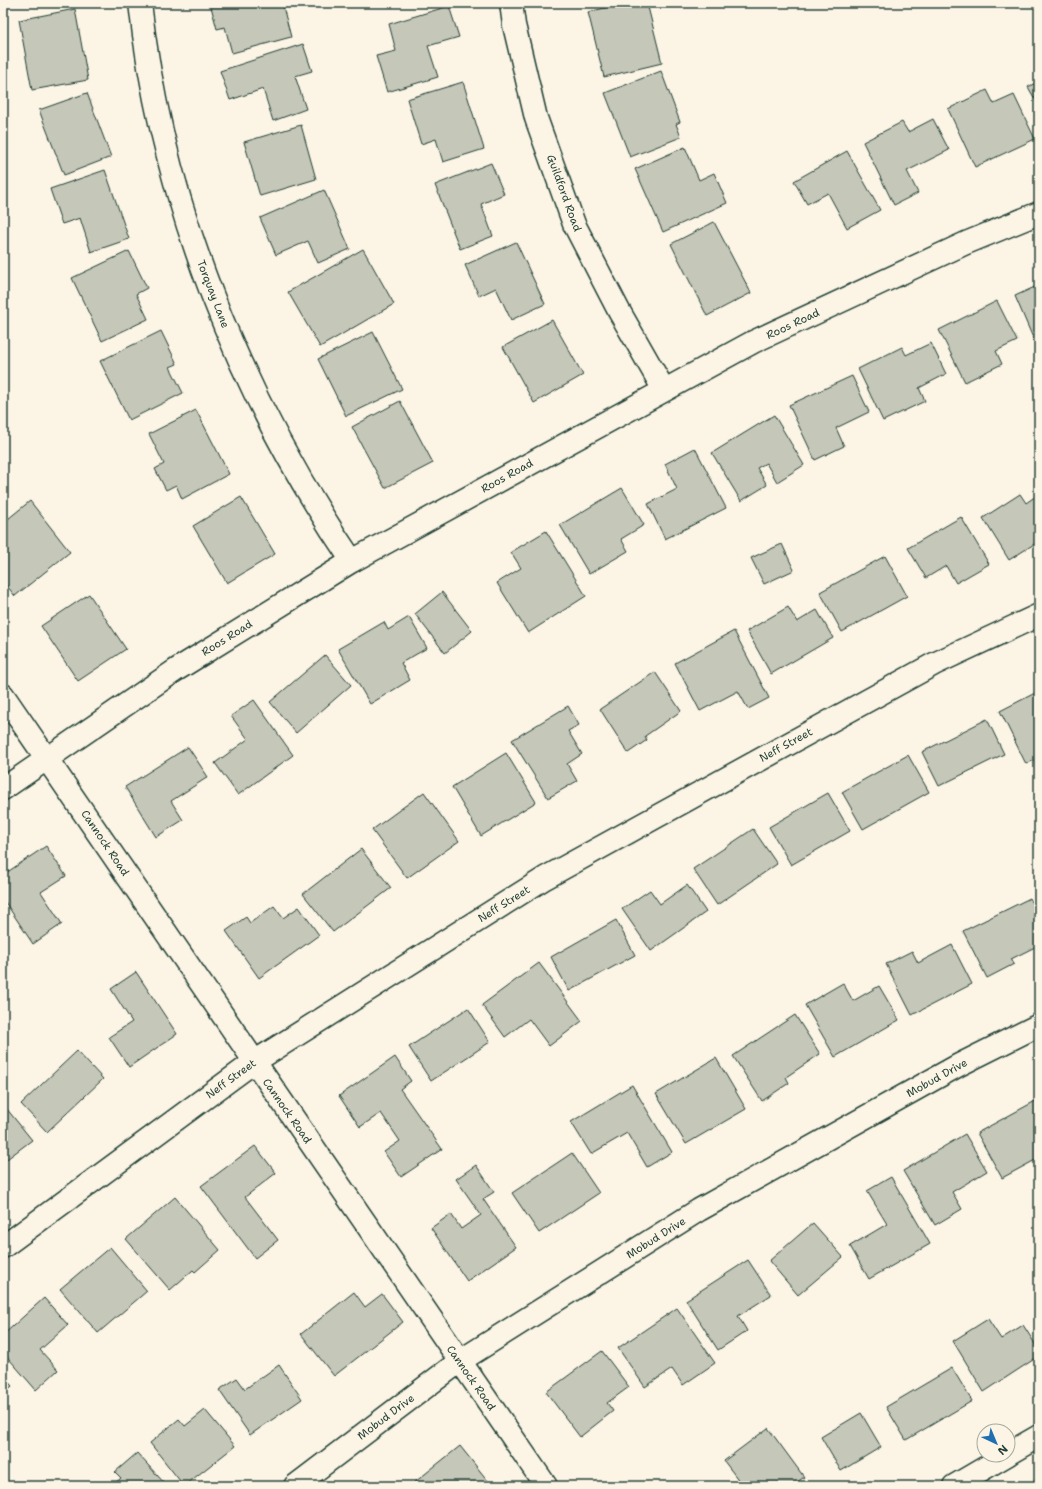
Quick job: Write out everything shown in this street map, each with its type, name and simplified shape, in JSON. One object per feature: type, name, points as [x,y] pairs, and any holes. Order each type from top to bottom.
[{"type":"street","name":"Torquay Lane","points":[[140,3],[145,42],[163,140],[190,234],[237,354],[267,416],[319,511],[352,561]]},
{"type":"street","name":"Guildford Road","points":[[511,3],[514,25],[536,118],[574,224],[618,312],[664,390]]},
{"type":"street","name":"Roos Road","points":[[3,789],[176,670],[352,561],[753,342],[966,243],[1039,213]]},
{"type":"street","name":"Neff Street","points":[[3,1247],[254,1062],[545,878],[934,664],[1039,615]]},
{"type":"street","name":"Cannock Road","points":[[3,695],[48,758],[254,1062],[546,1486]]},
{"type":"street","name":"Mobud Drive","points":[[295,1486],[460,1361],[699,1210],[959,1065],[1039,1025]]},
{"type":"street","points":[[1016,1450],[1039,1436]]},
{"type":"street","points":[[954,1486],[993,1463]]},
{"type":"building","points":[[210,3],[282,3],[291,37],[232,53],[225,27],[217,29]]},
{"type":"building","points":[[626,3],[647,3],[662,63],[604,77],[588,12]]},
{"type":"building","points":[[449,6],[459,37],[428,46],[438,77],[387,92],[376,56],[396,51],[389,24]]},
{"type":"building","points":[[75,9],[88,80],[32,90],[19,20]]},
{"type":"building","points":[[303,44],[312,71],[295,76],[306,109],[273,121],[263,89],[230,100],[220,71]]},
{"type":"building","points":[[661,71],[680,122],[676,124],[681,137],[630,157],[605,93]]},
{"type":"building","points":[[1039,81],[1039,106],[1028,87]]},
{"type":"building","points":[[463,82],[484,149],[443,162],[436,139],[421,144],[407,99]]},
{"type":"building","points":[[987,90],[994,104],[1014,95],[1035,139],[975,167],[948,109]]},
{"type":"building","points":[[87,93],[111,157],[64,175],[39,110]]},
{"type":"building","points":[[933,119],[949,150],[907,171],[918,193],[894,205],[863,142],[902,122],[908,132]]},
{"type":"building","points":[[301,125],[316,179],[260,196],[244,142]]},
{"type":"building","points":[[685,147],[699,180],[714,173],[727,203],[663,232],[635,169]]},
{"type":"building","points":[[847,151],[880,210],[847,228],[828,193],[807,204],[794,181]]},
{"type":"building","points":[[491,163],[504,194],[481,204],[493,236],[460,249],[435,185]]},
{"type":"building","points":[[105,170],[129,239],[91,252],[80,218],[62,224],[50,189]]},
{"type":"building","points":[[324,190],[350,249],[318,263],[308,241],[276,255],[260,218]]},
{"type":"building","points":[[714,222],[751,293],[707,316],[671,244]]},
{"type":"building","points":[[516,242],[545,304],[511,320],[496,288],[479,296],[465,265]]},
{"type":"building","points":[[363,249],[394,304],[320,347],[288,292]]},
{"type":"building","points":[[129,251],[147,288],[136,294],[148,319],[102,341],[72,278]]},
{"type":"building","points":[[1039,285],[1039,352],[1015,296]]},
{"type":"building","points":[[997,301],[1017,341],[996,351],[1002,364],[965,382],[939,330]]},
{"type":"building","points":[[552,320],[583,375],[534,403],[503,347]]},
{"type":"building","points":[[161,331],[177,364],[170,367],[183,393],[129,420],[100,361]]},
{"type":"building","points":[[373,332],[402,389],[346,416],[318,359]]},
{"type":"building","points":[[931,343],[946,374],[919,388],[925,401],[883,421],[858,369],[902,347],[906,355]]},
{"type":"building","points":[[852,376],[869,412],[836,428],[844,446],[815,460],[789,405]]},
{"type":"building","points":[[400,401],[433,463],[385,488],[352,427]]},
{"type":"building","points":[[196,410],[229,474],[182,499],[176,485],[166,490],[155,469],[164,464],[149,434]]},
{"type":"building","points":[[774,415],[804,465],[777,482],[766,463],[757,468],[767,485],[741,501],[712,453]]},
{"type":"building","points":[[695,448],[726,508],[665,539],[648,504],[677,489],[665,464]]},
{"type":"building","points":[[622,488],[644,525],[621,539],[628,551],[589,574],[560,525]]},
{"type":"building","points":[[1020,494],[1026,503],[1039,494],[1039,541],[1009,560],[983,518]]},
{"type":"building","points":[[241,497],[275,554],[227,583],[193,526]]},
{"type":"building","points":[[30,501],[70,552],[15,596],[3,581],[3,523]]},
{"type":"building","points":[[961,517],[989,564],[956,583],[946,566],[926,578],[908,548]]},
{"type":"building","points":[[546,531],[586,596],[528,633],[497,583],[521,568],[511,552]]},
{"type":"building","points":[[782,544],[794,570],[764,584],[751,558]]},
{"type":"building","points":[[885,556],[907,596],[842,632],[820,592]]},
{"type":"building","points":[[442,592],[472,631],[445,653],[415,614]]},
{"type":"building","points":[[89,594],[126,649],[78,681],[41,626]]},
{"type":"building","points":[[788,607],[797,622],[817,610],[833,638],[771,674],[747,631]]},
{"type":"building","points":[[409,617],[427,648],[401,663],[410,680],[370,704],[338,649],[384,622],[388,630]]},
{"type":"building","points":[[734,631],[769,698],[748,709],[738,691],[700,711],[675,663]]},
{"type":"building","points":[[325,655],[351,685],[296,733],[270,702]]},
{"type":"building","points":[[655,672],[681,711],[645,736],[647,740],[628,753],[600,709]]},
{"type":"building","points":[[1039,691],[1039,758],[1026,764],[1000,711]]},
{"type":"building","points":[[254,700],[293,755],[238,795],[215,763],[248,739],[231,716]]},
{"type":"building","points":[[568,706],[579,725],[568,731],[582,754],[567,764],[577,781],[548,798],[512,740]]},
{"type":"building","points":[[987,719],[1004,754],[939,786],[922,752]]},
{"type":"building","points":[[188,747],[208,777],[171,801],[183,820],[156,837],[125,787]]},
{"type":"building","points":[[506,753],[536,802],[481,836],[452,787]]},
{"type":"building","points":[[908,755],[929,792],[863,829],[842,792]]},
{"type":"building","points":[[424,792],[459,841],[407,878],[372,830]]},
{"type":"building","points":[[828,793],[850,831],[791,865],[769,827]]},
{"type":"building","points":[[753,829],[777,864],[717,905],[693,869]]},
{"type":"building","points":[[46,846],[66,876],[41,892],[62,924],[33,944],[3,899],[3,875]]},
{"type":"building","points":[[361,849],[391,888],[333,932],[303,894]]},
{"type":"building","points":[[687,885],[706,912],[651,951],[622,909],[650,890],[660,904]]},
{"type":"building","points":[[1030,898],[1039,917],[1039,945],[1011,959],[1014,964],[987,978],[963,931]]},
{"type":"building","points":[[274,906],[283,918],[299,907],[319,935],[259,978],[226,931],[246,917],[250,923]]},
{"type":"building","points":[[616,920],[635,955],[569,991],[551,957]]},
{"type":"building","points":[[952,945],[972,984],[912,1015],[886,964],[912,951],[918,963]]},
{"type":"building","points":[[539,963],[582,1021],[549,1046],[529,1019],[505,1037],[482,1005]]},
{"type":"building","points":[[136,972],[177,1034],[129,1067],[109,1037],[132,1022],[111,989]]},
{"type":"building","points":[[843,983],[853,1001],[879,986],[899,1020],[835,1057],[805,1005]]},
{"type":"building","points":[[468,1008],[490,1042],[431,1081],[409,1047]]},
{"type":"building","points":[[795,1015],[820,1054],[786,1077],[789,1083],[762,1101],[733,1056]]},
{"type":"building","points":[[77,1051],[103,1079],[47,1132],[21,1104]]},
{"type":"building","points":[[395,1057],[411,1081],[400,1089],[442,1149],[401,1177],[384,1152],[400,1141],[381,1113],[360,1127],[339,1096]]},
{"type":"building","points":[[716,1058],[746,1109],[686,1144],[656,1094]]},
{"type":"building","points":[[632,1085],[672,1152],[647,1167],[627,1133],[591,1154],[571,1122]]},
{"type":"building","points":[[1039,1099],[1039,1158],[1002,1178],[977,1133]]},
{"type":"building","points":[[6,1108],[32,1140],[3,1162],[3,1110]]},
{"type":"building","points":[[965,1134],[987,1171],[952,1192],[962,1209],[935,1225],[903,1171]]},
{"type":"building","points":[[255,1146],[276,1173],[245,1197],[278,1240],[255,1258],[201,1186]]},
{"type":"building","points":[[572,1153],[599,1193],[539,1233],[512,1193]]},
{"type":"building","points":[[476,1165],[494,1192],[483,1199],[516,1247],[467,1281],[431,1228],[451,1214],[461,1229],[481,1215],[456,1179]]},
{"type":"building","points":[[891,1177],[930,1244],[869,1279],[850,1246],[887,1224],[867,1191]]},
{"type":"building","points":[[175,1197],[220,1250],[195,1272],[193,1270],[170,1290],[126,1239]]},
{"type":"building","points":[[813,1223],[843,1257],[798,1295],[769,1261]]},
{"type":"building","points":[[110,1247],[147,1291],[98,1333],[60,1289]]},
{"type":"building","points":[[748,1260],[771,1295],[738,1316],[747,1331],[718,1350],[686,1300]]},
{"type":"building","points":[[354,1292],[365,1307],[382,1294],[403,1322],[334,1376],[301,1334]]},
{"type":"building","points":[[44,1298],[68,1325],[40,1350],[58,1370],[36,1390],[3,1352],[3,1335]]},
{"type":"building","points":[[677,1308],[715,1363],[683,1385],[672,1369],[645,1387],[618,1348]]},
{"type":"building","points":[[988,1319],[1001,1339],[1023,1325],[1039,1350],[1039,1356],[984,1392],[953,1341]]},
{"type":"building","points":[[602,1351],[629,1387],[607,1403],[613,1411],[580,1437],[546,1392]]},
{"type":"building","points":[[279,1365],[302,1399],[250,1435],[219,1390],[237,1378],[245,1389]]},
{"type":"building","points":[[952,1368],[972,1401],[906,1440],[886,1407]]},
{"type":"building","points":[[3,1376],[12,1386],[3,1395]]},
{"type":"building","points":[[205,1410],[235,1446],[184,1486],[150,1443],[179,1419],[185,1426]]},
{"type":"building","points":[[861,1413],[881,1447],[841,1471],[821,1437]]},
{"type":"building","points":[[768,1428],[804,1477],[792,1486],[743,1486],[724,1461]]},
{"type":"building","points":[[460,1446],[492,1486],[419,1486],[415,1482]]},
{"type":"building","points":[[137,1453],[167,1486],[112,1486],[121,1478],[115,1472]]}]
